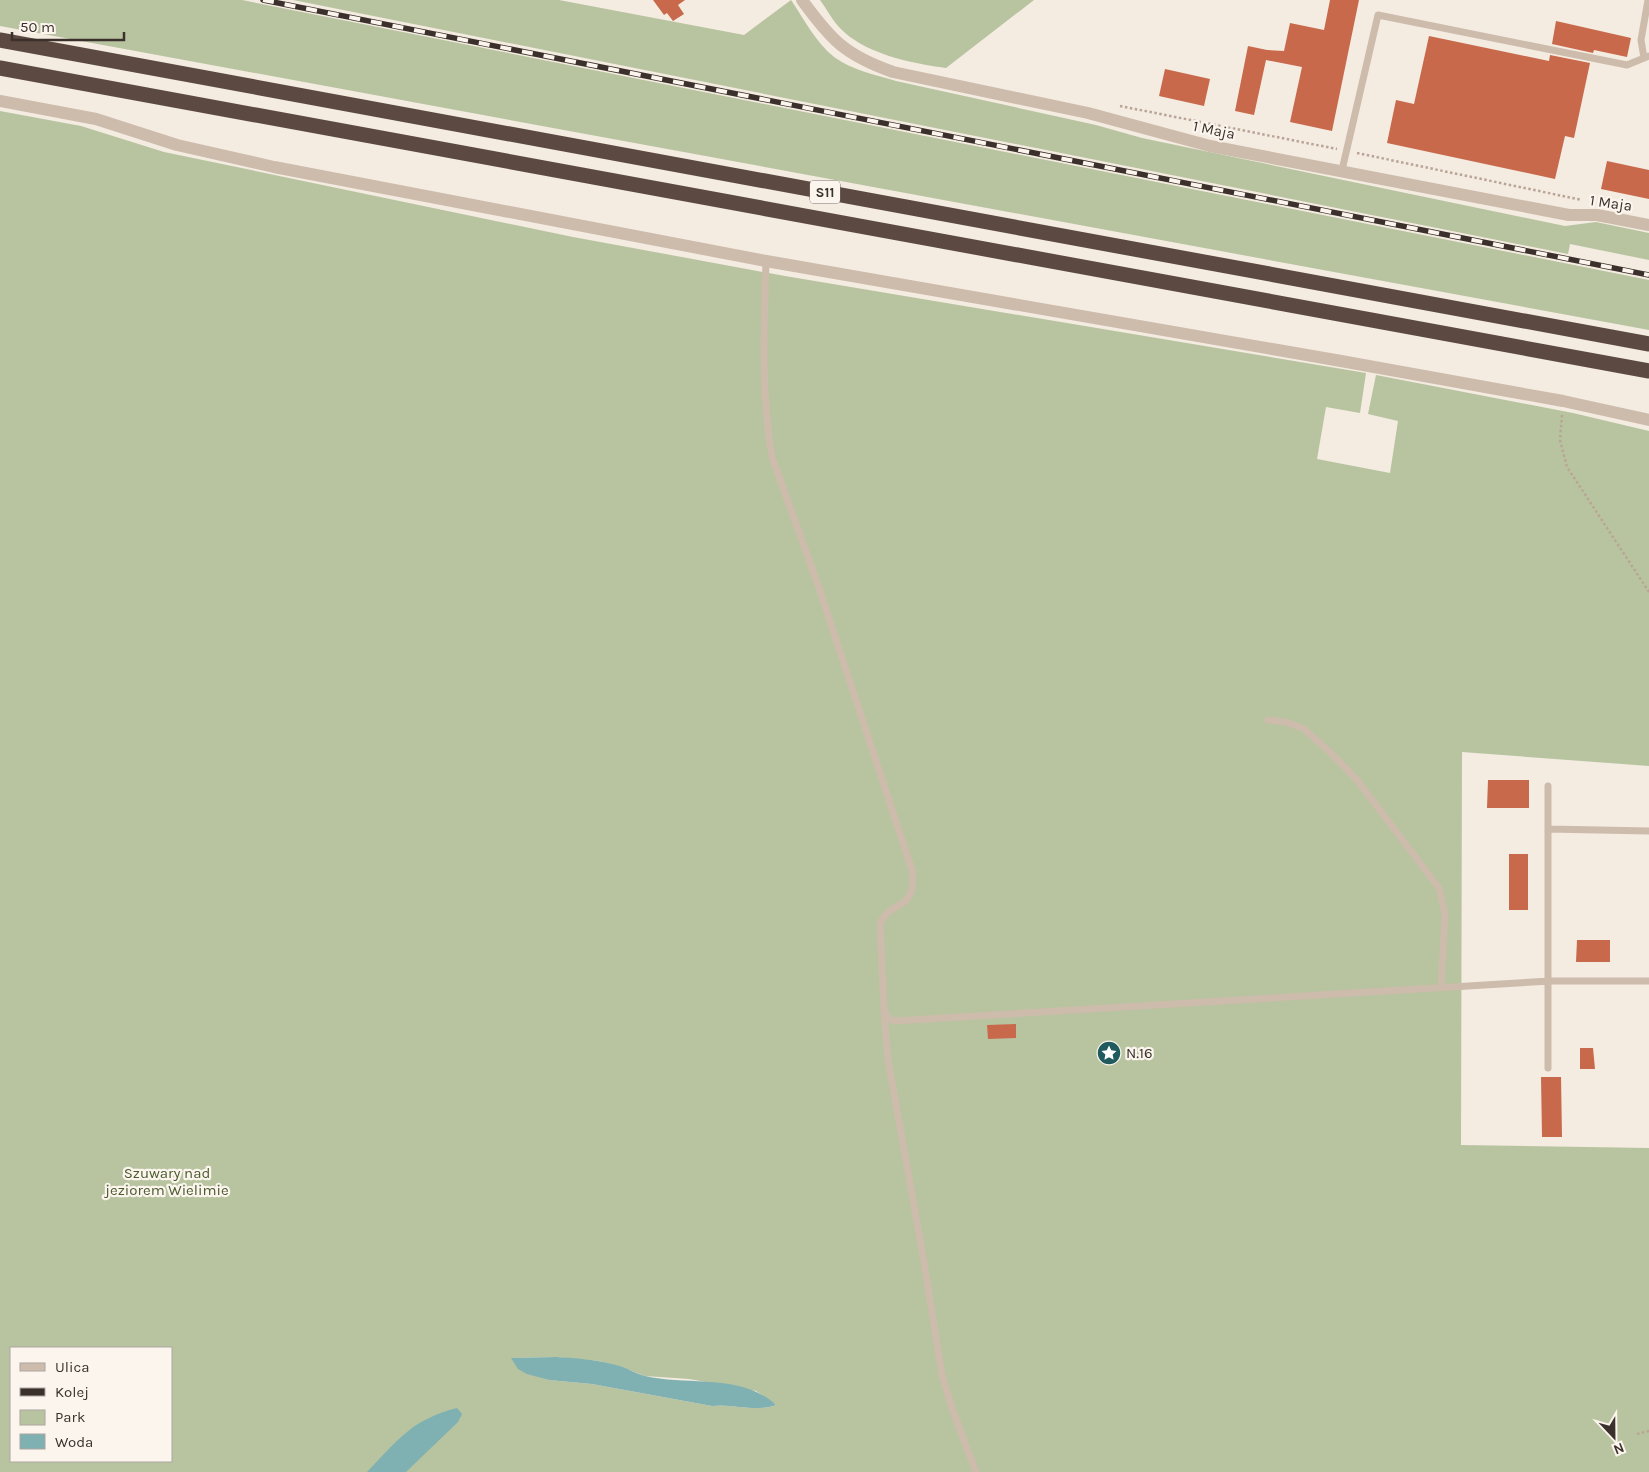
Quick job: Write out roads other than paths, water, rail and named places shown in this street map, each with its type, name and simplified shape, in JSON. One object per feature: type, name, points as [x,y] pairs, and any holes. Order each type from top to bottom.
[{"type":"highway","name":"S11","points":[[0,40],[1649,344]]},
{"type":"highway","name":"S11","points":[[0,68],[1649,372]]},
{"type":"street","name":"1 Maja","points":[[802,0],[826,34],[841,47],[870,64],[893,72],[1088,113],[1210,146],[1568,215],[1597,215],[1649,226]]},
{"type":"street","points":[[0,101],[96,119],[177,145],[274,167],[766,261],[1563,401],[1649,420]]},
{"type":"lane","points":[[1342,170],[1378,15],[1627,66],[1646,57],[1641,40],[1648,0]]},
{"type":"lane","points":[[766,261],[764,333],[768,436],[772,457],[819,588],[912,870],[913,882],[910,895],[904,903],[883,917],[880,923],[888,1060],[942,1375],[953,1411],[976,1472]]},
{"type":"lane","points":[[1268,720],[1285,722],[1303,728],[1333,755],[1356,780],[1439,888],[1445,914],[1441,988]]},
{"type":"lane","points":[[1548,786],[1548,1068]]},
{"type":"lane","points":[[1548,829],[1649,831]]},
{"type":"lane","points":[[884,1010],[887,1017],[894,1020],[1549,981],[1649,981]]},
{"type":"water","points":[[556,1357],[605,1362],[645,1376],[662,1379],[731,1384],[747,1388],[762,1395],[776,1405],[760,1408],[712,1406],[592,1384],[549,1380],[527,1374],[518,1369],[511,1358]]},
{"type":"water","points":[[457,1408],[462,1414],[458,1422],[406,1472],[367,1472],[407,1432],[428,1418]]},
{"type":"railway","points":[[263,0],[1649,275]]},
{"type":"place","name":"N.16","points":[[1109,1053]]},
{"type":"park label","name":"Szuwary nad jeziorem Wielimie","points":[[167,1182]]}]
